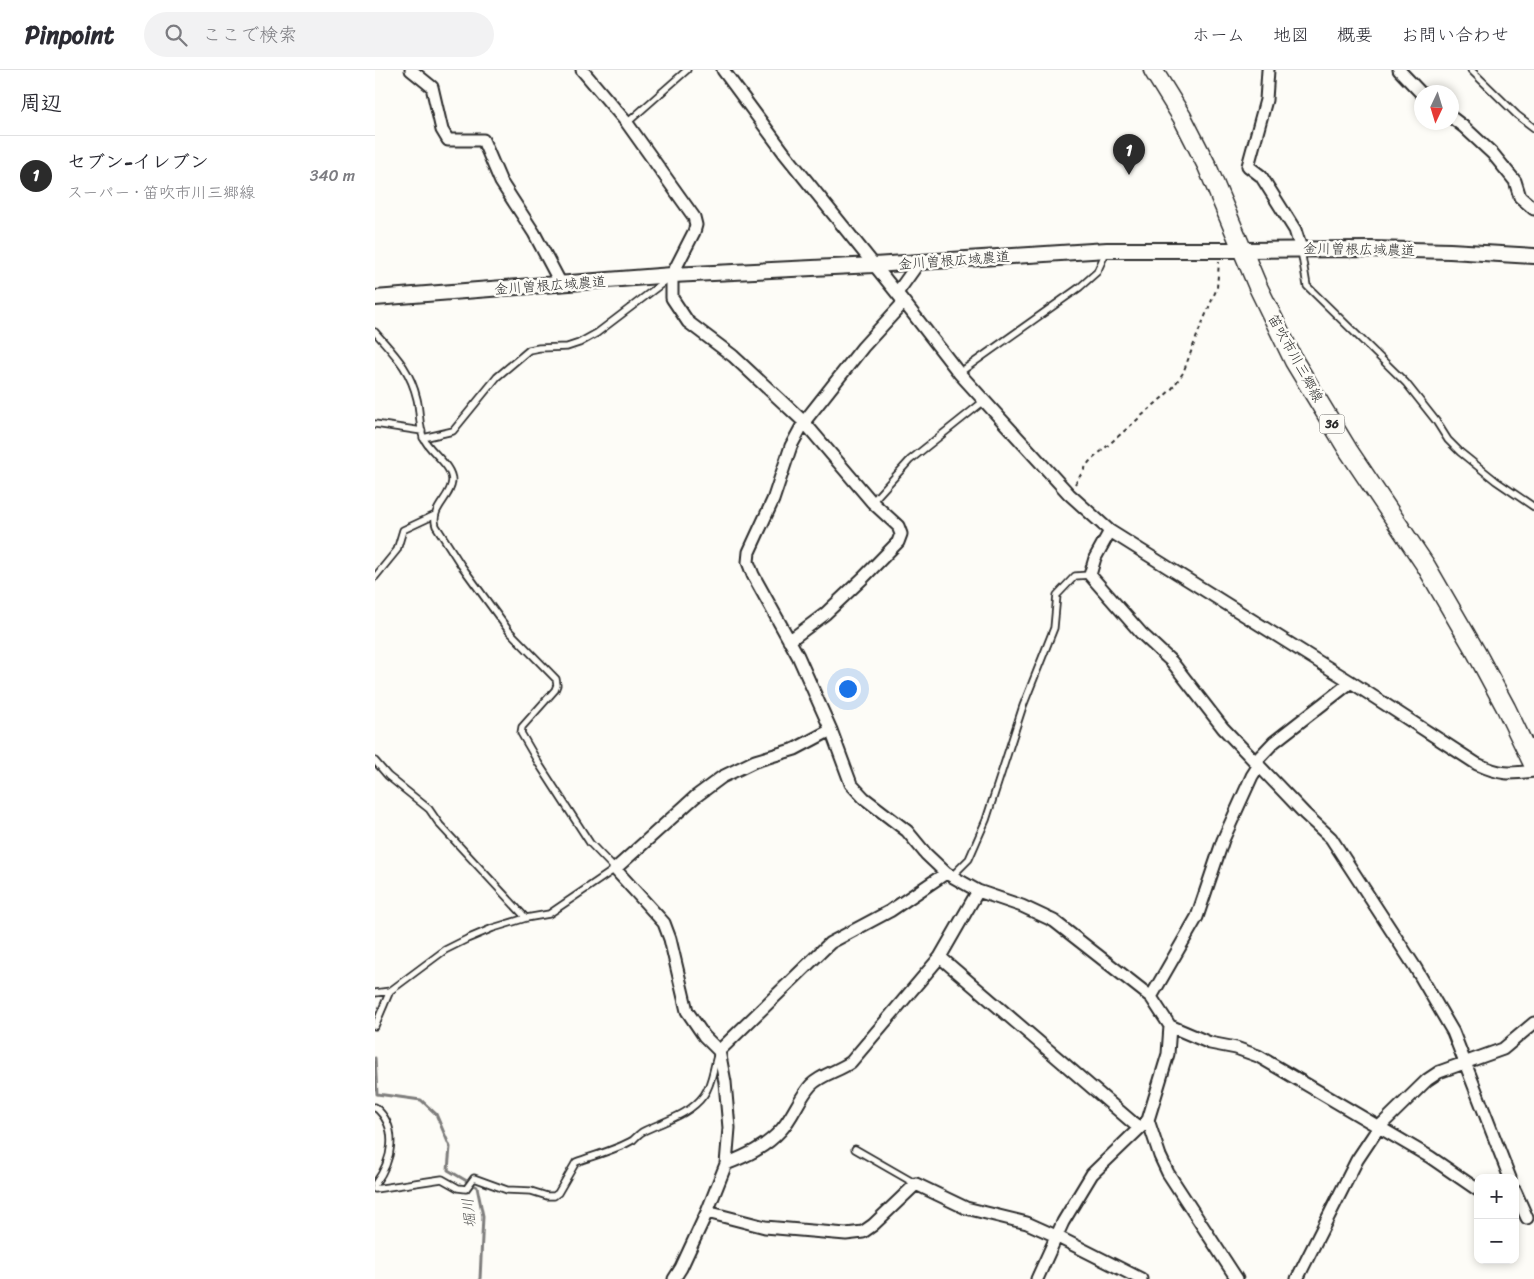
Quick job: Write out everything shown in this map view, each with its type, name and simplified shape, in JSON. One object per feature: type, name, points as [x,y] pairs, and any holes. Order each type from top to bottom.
[{"type":"main road","name":"笛吹市川三郷線","points":[[1153,70],[1182,117],[1207,166],[1242,250],[1294,361],[1348,450],[1426,566],[1477,654],[1534,766]]},
{"type":"street","points":[[411,70],[432,87],[442,130],[448,140],[483,140],[501,182],[534,232],[561,284]]},
{"type":"street","points":[[582,70],[627,123],[694,217],[695,232],[672,275],[672,298],[688,322],[733,356],[804,422],[872,502],[898,526],[901,534],[899,542],[825,614],[789,641]]},
{"type":"street","points":[[1268,70],[1266,100],[1248,166],[1261,176],[1295,230],[1301,248]]},
{"type":"street","points":[[1399,70],[1414,86]]},
{"type":"street","points":[[729,72],[785,154],[959,373],[1069,494],[1110,531],[1351,682],[1477,764],[1493,771],[1509,774],[1534,770]]},
{"type":"street","points":[[1459,123],[1493,154],[1515,181],[1521,197],[1534,210]]},
{"type":"street","name":"金川曽根広域農道","points":[[375,298],[672,275],[874,265],[1107,250],[1371,248],[1534,256]]},
{"type":"street","points":[[919,262],[901,298],[804,422],[791,446],[773,500],[749,552],[748,562],[753,575],[797,656],[831,730],[851,784],[864,798],[907,831],[926,854],[949,874],[978,891],[1022,906],[1054,921],[1151,997],[1170,1026],[1210,1043],[1236,1048],[1258,1056],[1430,1157],[1474,1187]]},
{"type":"street","points":[[1110,531],[1095,558],[1090,575],[1141,634],[1172,662],[1223,728],[1305,814],[1331,838],[1415,967],[1453,1032],[1508,1174]]},
{"type":"street","points":[[1151,997],[1197,917],[1223,840],[1257,763],[1274,742],[1351,682]]},
{"type":"street","points":[[674,1279],[707,1212],[725,1164],[729,1128],[725,1082],[719,1051],[704,1036],[687,1011],[670,939],[664,923],[615,869],[695,798],[722,777],[755,761],[795,749],[831,730]]},
{"type":"street","points":[[719,1051],[830,943],[890,911],[949,874]]},
{"type":"street","points":[[725,1164],[754,1153],[781,1131],[811,1085],[851,1062],[940,957],[978,891]]},
{"type":"street","points":[[940,957],[1144,1124],[1168,1173],[1237,1279]]},
{"type":"street","points":[[1297,1279],[1357,1160],[1379,1127],[1427,1080],[1439,1072],[1503,1049],[1534,1023]]},
{"type":"street","points":[[1037,1279],[1056,1236],[1092,1174],[1144,1124],[1169,1054],[1170,1026]]},
{"type":"street","points":[[707,1212],[765,1227],[846,1234],[863,1232],[873,1225],[916,1184],[966,1208],[1027,1224],[1056,1236],[1141,1279]]},
{"type":"street","points":[[1519,1199],[1530,1221]]},
{"type":"street","points":[[1519,1214],[1530,1221]]},
{"type":"lane","points":[[627,123],[687,70]]},
{"type":"lane","points":[[1471,70],[1517,115],[1534,128]]},
{"type":"lane","points":[[1301,248],[1307,286],[1406,383],[1436,421],[1448,440],[1496,480],[1534,507]]},
{"type":"lane","points":[[959,373],[1080,287],[1097,272],[1107,250]]},
{"type":"lane","points":[[375,424],[423,434],[453,431],[497,377],[529,350],[567,347],[579,343],[597,332],[672,275]]},
{"type":"lane","points":[[375,332],[402,363],[413,382],[423,434],[448,470],[452,479],[451,488],[435,515],[436,526],[503,624],[556,680],[555,690],[522,727],[521,733],[590,843],[615,869],[549,914],[526,918],[493,928],[445,950],[389,991],[375,993]]},
{"type":"lane","points":[[872,502],[910,460],[984,401]]},
{"type":"lane","points":[[375,577],[397,550],[403,530],[435,515]]},
{"type":"lane","points":[[949,874],[969,859],[986,820],[1023,706],[1054,628],[1057,595],[1075,576],[1090,575]]},
{"type":"lane","points":[[375,762],[388,776],[429,808],[440,825],[526,918]]},
{"type":"lane","points":[[375,1026],[389,991]]},
{"type":"lane","points":[[375,1189],[442,1179],[458,1188],[466,1189],[474,1178],[507,1190],[531,1191],[554,1196],[558,1193],[576,1162],[617,1147],[641,1133],[678,1116],[696,1104],[710,1084],[713,1067],[719,1051]]},
{"type":"lane","points":[[375,1107],[389,1126],[392,1147],[384,1172],[375,1184]]},
{"type":"lane","points":[[855,1149],[916,1184]]},
{"type":"path","points":[[1069,494],[1089,462],[1171,390],[1183,372],[1217,288],[1220,250]]},
{"type":"waterway","name":"堀川","points":[[375,1058],[377,1094],[421,1100],[436,1114],[450,1147],[448,1170],[477,1187],[483,1216],[480,1279]]},
{"type":"place","name":"セブン-イレブン","points":[[1129,175]]}]
